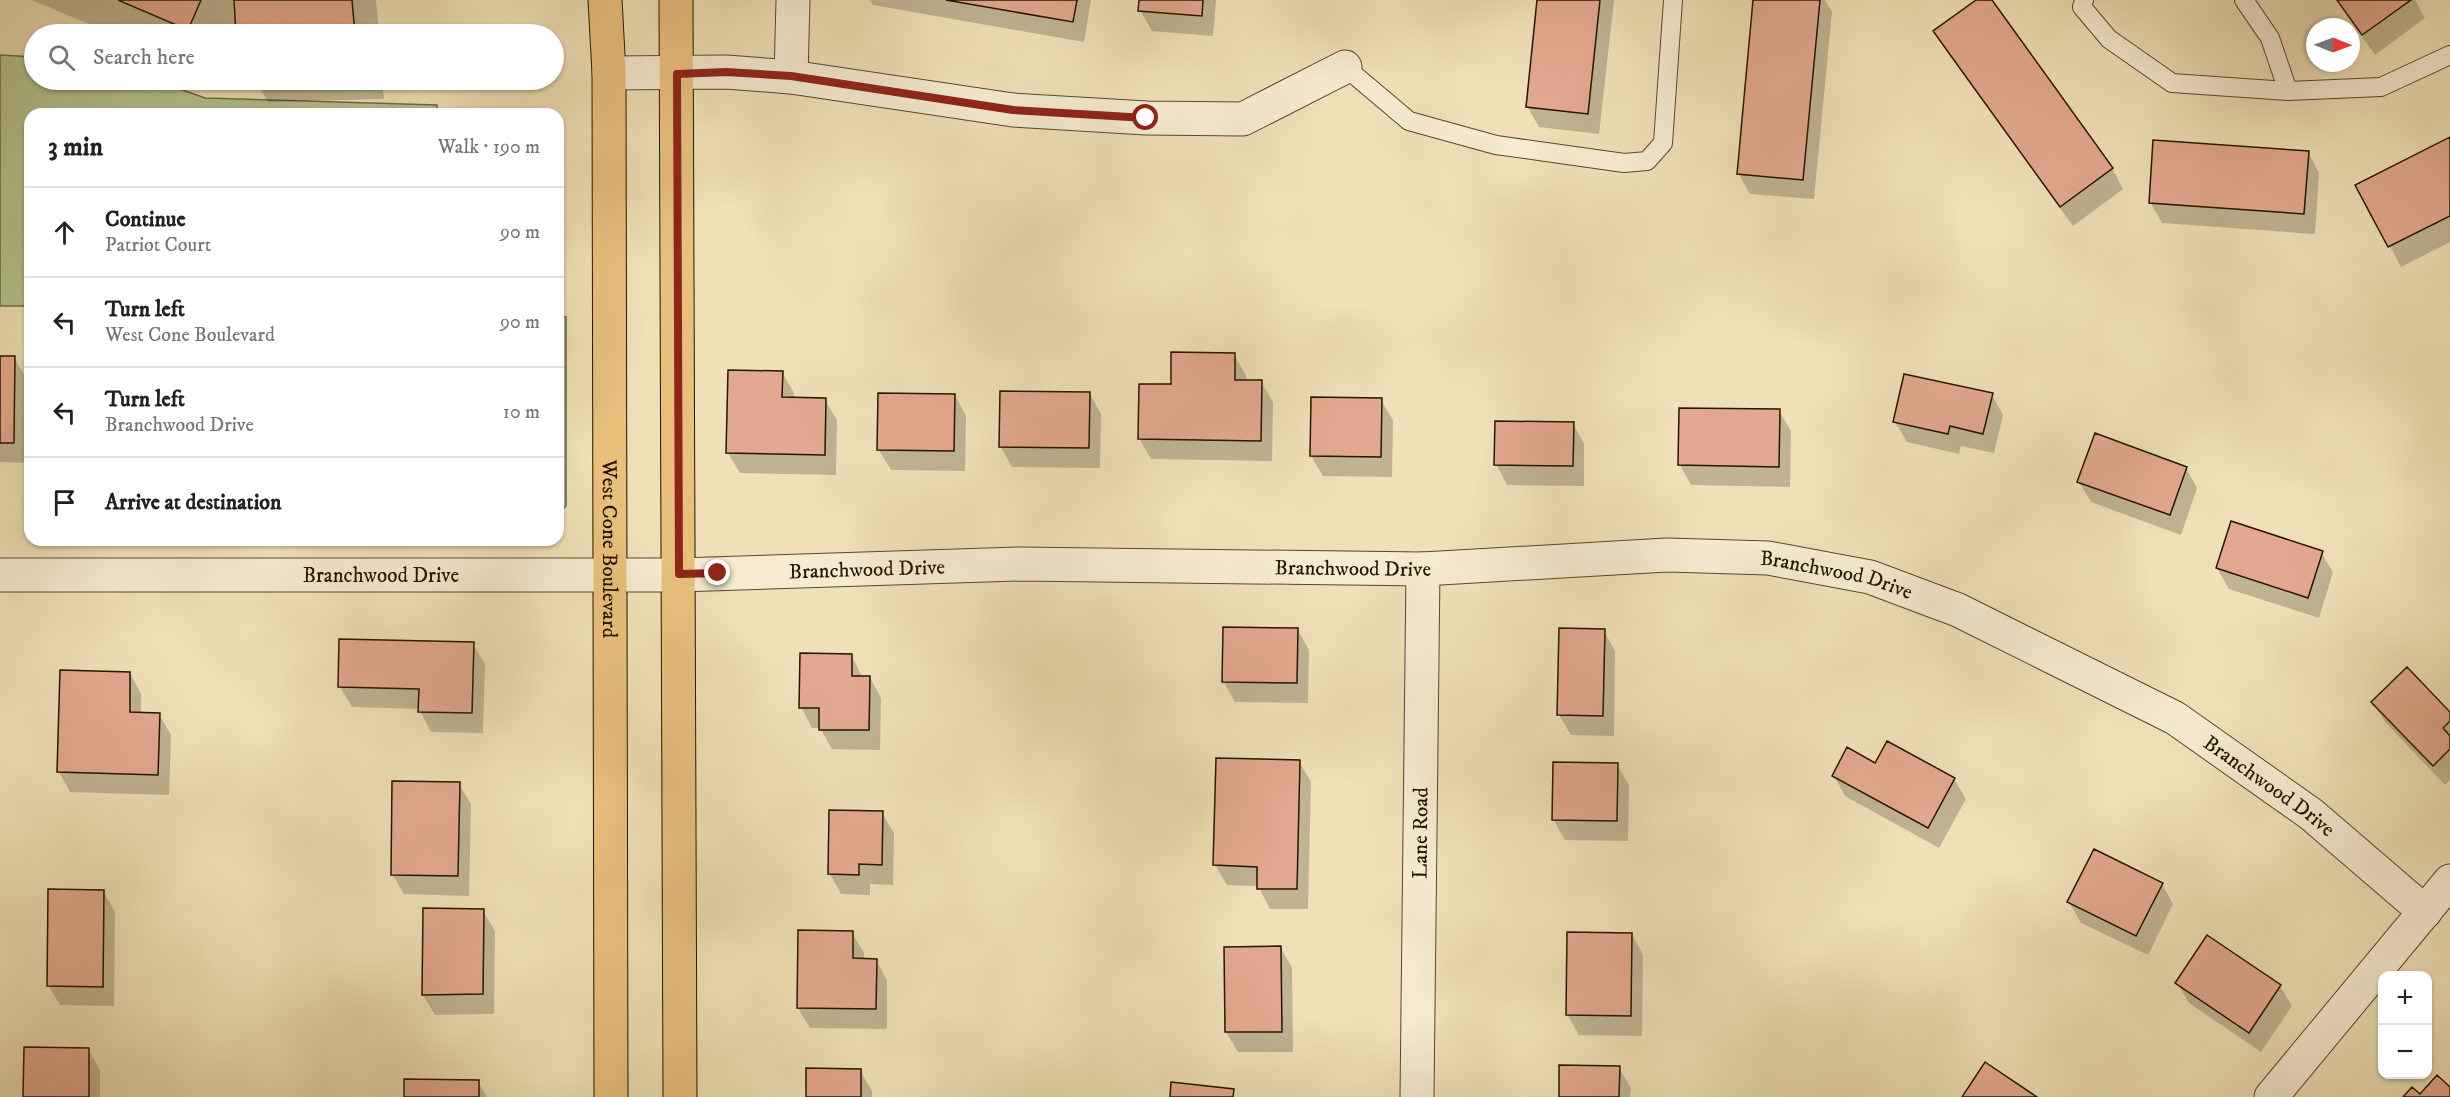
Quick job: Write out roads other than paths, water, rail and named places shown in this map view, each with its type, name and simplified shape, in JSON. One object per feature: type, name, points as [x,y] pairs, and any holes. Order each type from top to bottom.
[{"type":"main road","name":"West Cone Boulevard","points":[[605,0],[609,73],[611,1097]]},
{"type":"main road","points":[[676,0],[680,1097]]},
{"type":"street","points":[[791,76],[793,0]]},
{"type":"street","points":[[609,73],[726,72],[791,76],[1013,110],[1146,118],[1243,119],[1345,67]]},
{"type":"street","name":"Branchwood Drive","points":[[0,575],[679,574],[1020,564],[1423,569],[1667,555],[1768,558],[1870,577],[1958,610],[2175,718],[2311,814],[2425,912]]},
{"type":"street","name":"Lane Road","points":[[1417,1097],[1423,569]]},
{"type":"street","points":[[2271,1097],[2450,881]]},
{"type":"lane","points":[[1345,67],[1409,121],[1496,145],[1624,163],[1647,161],[1663,143],[1673,0]]},
{"type":"lane","points":[[2084,0],[2082,7],[2109,39],[2172,83],[2288,91],[2381,87],[2450,55]]},
{"type":"lane","points":[[2244,0],[2270,38],[2288,91]]}]
